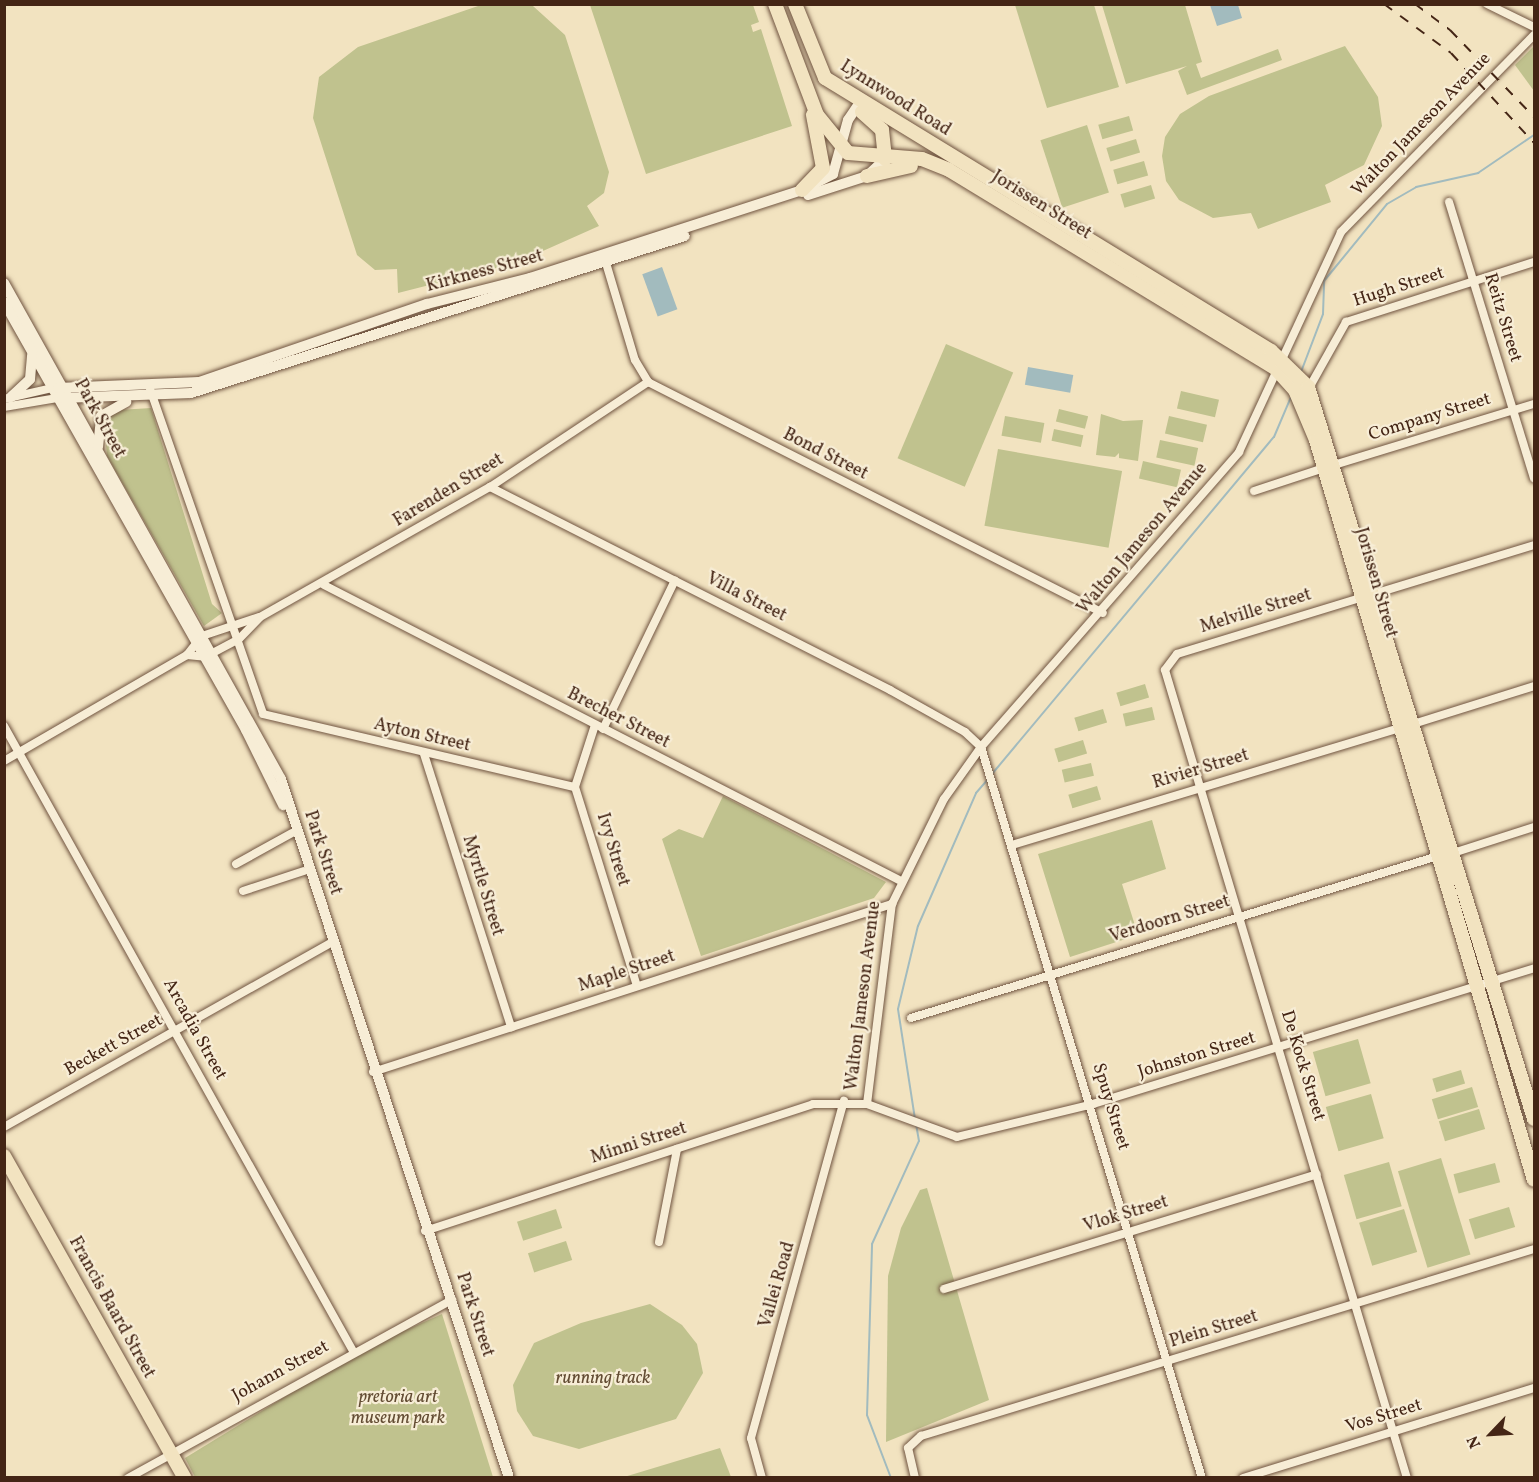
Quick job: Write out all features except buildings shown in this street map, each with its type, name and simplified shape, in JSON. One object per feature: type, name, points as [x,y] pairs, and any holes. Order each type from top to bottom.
[{"type":"main road","points":[[775,4],[808,96],[824,162],[820,176],[802,190]]},
{"type":"main road","name":"Lynnwood Road","points":[[795,4],[821,73],[858,105],[952,155]]},
{"type":"main road","points":[[808,96],[843,148]]},
{"type":"main road","points":[[858,105],[880,125],[885,159]]},
{"type":"main road","name":"Lynnwood Road","points":[[843,148],[863,158],[943,167]]},
{"type":"main road","name":"Jorissen Street","points":[[952,155],[1205,309],[1281,365],[1306,391],[1329,466],[1374,594],[1463,888],[1492,1049],[1534,1180]]},
{"type":"main road","points":[[867,176],[943,167]]},
{"type":"main road","name":"Jorissen Street","points":[[943,167],[1031,223],[1281,365]]},
{"type":"main road","points":[[1031,223],[1040,209]]},
{"type":"main road","name":"Jorissen Street","points":[[1329,466],[1360,598],[1438,856],[1482,984],[1533,1112]]},
{"type":"main road","name":"Francis Baard Street","points":[[4,1156],[185,1478]]},
{"type":"street","points":[[1489,6],[1506,4]]},
{"type":"street","points":[[1489,6],[1534,27]]},
{"type":"street","name":"Walton Jameson Avenue","points":[[867,1104],[892,904],[899,880],[981,747],[1103,613],[1239,452],[1341,232],[1534,35]]},
{"type":"street","name":"Kirkness Street","points":[[60,393],[147,394],[212,387],[532,286],[802,190],[833,174],[858,105]]},
{"type":"street","name":"Kirkness Street","points":[[147,394],[199,382],[427,304],[592,258],[608,258],[867,176],[885,159]]},
{"type":"street","name":"Reitz Street","points":[[1449,202],[1534,478]]},
{"type":"street","points":[[608,258],[635,360],[648,382]]},
{"type":"street","name":"Hugh Street","points":[[1306,391],[1346,322],[1534,262]]},
{"type":"street","name":"Park Street","points":[[4,283],[60,393],[198,638],[281,779],[331,943]]},
{"type":"street","points":[[480,301],[500,285],[532,286]]},
{"type":"street","name":"Park Street","points":[[4,302],[32,351],[106,466],[198,638]]},
{"type":"street","points":[[8,398],[30,379],[32,351]]},
{"type":"street","name":"Farenden Street","points":[[198,638],[234,622],[260,617],[324,585],[490,487],[648,382]]},
{"type":"street","name":"Bond Street","points":[[648,382],[1103,613]]},
{"type":"street","points":[[8,398],[60,393]]},
{"type":"street","points":[[4,407],[60,393]]},
{"type":"street","points":[[106,466],[96,436],[100,416],[113,405],[147,394],[239,639]]},
{"type":"street","name":"Company Street","points":[[1254,490],[1534,404]]},
{"type":"street","name":"Villa Street","points":[[490,487],[940,716],[981,747]]},
{"type":"street","points":[[1374,594],[1534,545]]},
{"type":"street","points":[[575,787],[599,727],[675,580]]},
{"type":"street","name":"Brecher Street","points":[[324,585],[899,880]]},
{"type":"street","name":"Melville Street","points":[[1167,664],[1177,654],[1360,598]]},
{"type":"street","name":"Farenden Street","points":[[208,655],[239,639],[260,617]]},
{"type":"street","points":[[4,761],[187,655],[198,638]]},
{"type":"street","name":"Ayton Street","points":[[239,639],[263,714],[424,754],[575,787]]},
{"type":"street","points":[[187,655],[208,655]]},
{"type":"street","name":"Park Street","points":[[208,655],[268,770],[292,833],[375,1071],[509,1478]]},
{"type":"street","name":"De Kock Street","points":[[1167,664],[1200,788],[1407,1478]]},
{"type":"street","points":[[1413,724],[1534,686]]},
{"type":"street","name":"Arcadia Street","points":[[4,726],[176,1030],[353,1351]]},
{"type":"street","name":"Rivier Street","points":[[1012,844],[1399,728]]},
{"type":"street","name":"Spuy Street","points":[[981,747],[1050,974],[1093,1104],[1166,1363],[1202,1478]]},
{"type":"street","name":"Myrtle Street","points":[[424,754],[511,1027]]},
{"type":"street","name":"Ivy Street","points":[[575,787],[637,986]]},
{"type":"street","points":[[1452,853],[1534,827]]},
{"type":"street","points":[[236,864],[292,833]]},
{"type":"street","name":"Verdoorn Street","points":[[911,1018],[1438,856]]},
{"type":"street","points":[[243,891],[304,871]]},
{"type":"street","name":"Maple Street","points":[[375,1071],[892,904]]},
{"type":"street","name":"Beckett Street","points":[[4,1127],[331,943]]},
{"type":"street","name":"Johnston Street","points":[[867,1104],[957,1137],[1093,1104],[1534,968]]},
{"type":"street","name":"Minni Street","points":[[427,1231],[806,1107],[844,1101],[867,1104]]},
{"type":"street","name":"Vallei Road","points":[[762,1478],[751,1438],[844,1101]]},
{"type":"street","points":[[659,1242],[677,1149]]},
{"type":"street","name":"Vlok Street","points":[[944,1289],[1317,1174]]},
{"type":"street","name":"Plein Street","points":[[915,1478],[908,1448],[921,1436],[1534,1249]]},
{"type":"street","name":"Park Street","points":[[450,1302],[501,1478]]},
{"type":"street","name":"Johann Street","points":[[128,1478],[353,1351],[450,1302]]},
{"type":"street","name":"Vos Street","points":[[1243,1478],[1534,1388]]},
{"type":"green space","points":[[481,5],[533,6],[565,35],[609,172],[604,193],[587,206],[599,226],[516,263],[398,293],[397,269],[375,270],[357,255],[313,118],[319,77],[358,47]]},
{"type":"green space","points":[[590,5],[753,5],[759,22],[751,25],[753,32],[761,29],[792,126],[646,174]]},
{"type":"green space","points":[[1015,5],[1094,5],[1119,87],[1047,108]]},
{"type":"green space","points":[[1102,5],[1185,5],[1202,62],[1196,64],[1201,78],[1278,49],[1282,60],[1187,95],[1178,71],[1187,66],[1126,84]]},
{"type":"green space","points":[[1345,46],[1378,97],[1382,126],[1364,165],[1325,185],[1331,202],[1258,229],[1251,213],[1213,218],[1179,200],[1166,181],[1162,156],[1165,137],[1180,114],[1209,96]]},
{"type":"green space","points":[[1534,46],[1534,91],[1515,65]]},
{"type":"green space","points":[[1129,116],[1133,130],[1102,139],[1098,125]]},
{"type":"green space","points":[[1087,125],[1109,193],[1062,208],[1040,140]]},
{"type":"green space","points":[[1136,139],[1140,152],[1110,161],[1106,148]]},
{"type":"green space","points":[[1144,161],[1148,175],[1117,184],[1113,170]]},
{"type":"green space","points":[[1151,185],[1155,198],[1124,208],[1120,194]]},
{"type":"green space","points":[[946,344],[1013,373],[965,487],[898,458]]},
{"type":"green space","points":[[1181,391],[1219,400],[1215,417],[1177,409]]},
{"type":"green space","points":[[151,408],[212,604],[222,613],[204,626],[107,456],[104,421],[119,410]]},
{"type":"green space","points":[[1059,409],[1088,416],[1085,429],[1056,422]]},
{"type":"green space","points":[[1101,414],[1123,421],[1143,420],[1138,461],[1119,458],[1119,453],[1115,457],[1096,455]]},
{"type":"green space","points":[[1005,416],[1044,423],[1041,443],[1002,436]]},
{"type":"green space","points":[[1169,416],[1207,425],[1203,442],[1165,434]]},
{"type":"green space","points":[[1054,429],[1083,435],[1081,447],[1052,441]]},
{"type":"green space","points":[[1160,440],[1198,448],[1194,466],[1156,458]]},
{"type":"green space","points":[[998,449],[1122,471],[1109,548],[984,526]]},
{"type":"green space","points":[[1143,461],[1181,470],[1177,487],[1139,479]]},
{"type":"green space","points":[[1145,684],[1149,697],[1120,706],[1116,693]]},
{"type":"green space","points":[[1152,707],[1155,720],[1126,726],[1123,714]]},
{"type":"green space","points":[[1103,709],[1107,722],[1078,731],[1074,718]]},
{"type":"green space","points":[[1083,740],[1087,753],[1058,762],[1054,749]]},
{"type":"green space","points":[[1091,763],[1094,776],[1065,782],[1062,770]]},
{"type":"green space","points":[[1097,786],[1101,799],[1072,808],[1068,795]]},
{"type":"green space","points":[[723,796],[886,882],[874,898],[701,956],[662,839],[679,829],[703,838]]},
{"type":"green space","points":[[1152,820],[1166,869],[1122,884],[1138,935],[1070,957],[1038,854]]},
{"type":"green space","points":[[1358,1039],[1371,1083],[1326,1096],[1313,1052]]},
{"type":"green space","points":[[1461,1070],[1465,1083],[1436,1092],[1432,1079]]},
{"type":"green space","points":[[1472,1087],[1478,1107],[1438,1119],[1432,1099]]},
{"type":"green space","points":[[1371,1094],[1384,1138],[1339,1151],[1326,1107]]},
{"type":"green space","points":[[1479,1109],[1485,1129],[1445,1141],[1439,1121]]},
{"type":"green space","points":[[1441,1158],[1471,1255],[1427,1268],[1398,1171]]},
{"type":"green space","points":[[1389,1162],[1402,1206],[1357,1219],[1344,1175]]},
{"type":"green space","points":[[1495,1163],[1500,1182],[1459,1193],[1453,1174]]},
{"type":"green space","points":[[927,1188],[989,1400],[886,1442],[888,1276],[901,1228],[920,1190]]},
{"type":"green space","points":[[1509,1207],[1515,1227],[1475,1239],[1469,1219]]},
{"type":"green space","points":[[556,1209],[562,1228],[523,1241],[517,1222]]},
{"type":"green space","points":[[1404,1209],[1417,1252],[1372,1266],[1359,1223]]},
{"type":"green space","points":[[566,1241],[572,1260],[534,1272],[528,1253]]},
{"type":"green space","name":"running track","points":[[650,1304],[682,1325],[697,1344],[703,1373],[676,1419],[579,1449],[533,1436],[517,1411],[513,1385],[534,1343],[581,1323]]},
{"type":"green space","name":"pretoria art museum park","points":[[442,1314],[493,1477],[195,1477],[185,1458],[361,1350]]},
{"type":"green space","points":[[720,1448],[731,1477],[624,1477]]},
{"type":"water","points":[[1210,5],[1238,5],[1242,18],[1217,26]]},
{"type":"water","points":[[662,267],[677,309],[658,316],[642,274]]},
{"type":"water","points":[[1028,367],[1073,375],[1070,393],[1025,385]]},
{"type":"waterway","points":[[1301,372],[1323,314],[1324,281],[1387,204],[1416,187],[1478,173],[1534,135]]},
{"type":"waterway","points":[[992,774],[1274,437],[1291,397]]},
{"type":"waterway","points":[[915,1119],[898,1009],[918,926],[976,793],[988,779]]},
{"type":"waterway","points":[[891,1478],[867,1415],[872,1244],[919,1141],[916,1124]]},
{"type":"railway","points":[[1384,4],[1451,53],[1534,143]]},
{"type":"railway","points":[[1415,4],[1450,30],[1534,117]]}]
